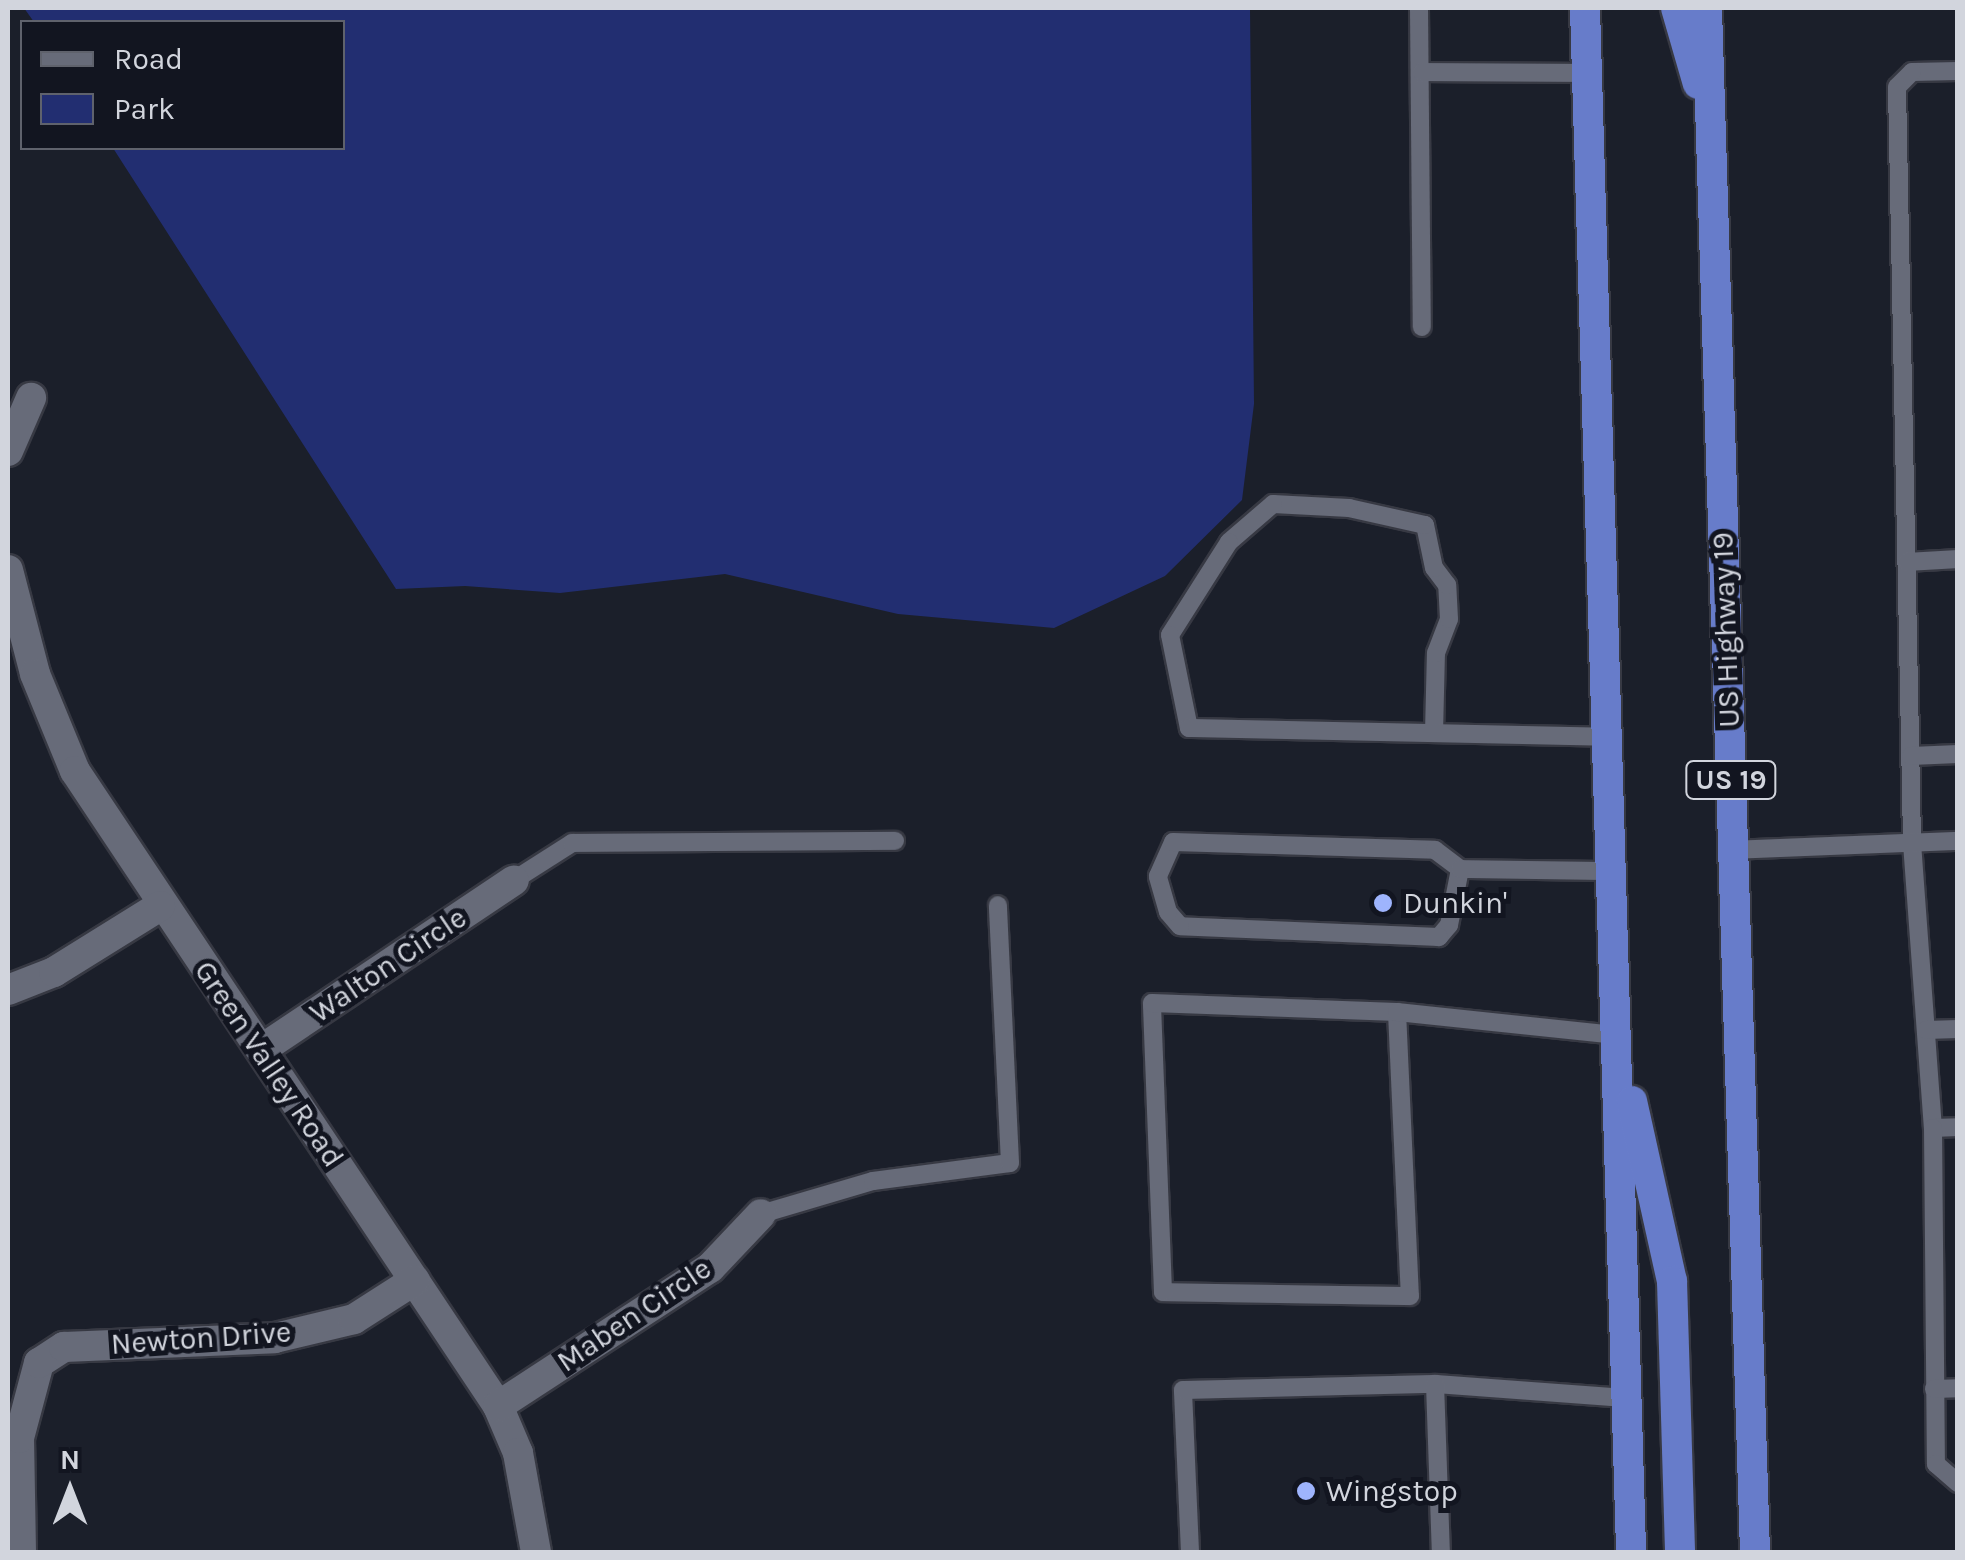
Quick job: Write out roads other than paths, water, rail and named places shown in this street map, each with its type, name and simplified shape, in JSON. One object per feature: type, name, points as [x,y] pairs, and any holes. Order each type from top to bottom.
[{"type":"highway","points":[[1586,8],[1632,1552]]},
{"type":"highway","points":[[1676,8],[1712,130]]},
{"type":"highway","name":"US Highway 19","points":[[1707,8],[1756,1552]]},
{"type":"highway","points":[[1616,1035],[1672,1281],[1680,1552]]},
{"type":"street","points":[[8,451],[31,398]]},
{"type":"street","name":"Green Valley Road","points":[[8,570],[35,674],[75,771],[160,906],[262,1049],[498,1406],[518,1453],[536,1552]]},
{"type":"street","name":"Walton Circle","points":[[262,1049],[514,880]]},
{"type":"street","points":[[8,990],[54,972],[160,906]]},
{"type":"street","name":"Maben Circle","points":[[498,1406],[710,1268],[761,1214]]},
{"type":"street","name":"Newton Drive","points":[[21,1552],[20,1438],[40,1363],[64,1348],[276,1338],[354,1319],[414,1280]]},
{"type":"lane","points":[[1419,8],[1422,327]]},
{"type":"lane","points":[[1958,71],[1912,72],[1897,87],[1912,844],[1933,1128],[1936,1464],[1958,1483]]},
{"type":"lane","points":[[1422,72],[1588,73]]},
{"type":"lane","points":[[1434,733],[1436,653],[1449,619],[1447,585],[1434,568],[1425,525],[1349,508],[1273,504],[1229,542],[1170,635],[1188,728],[1608,737]]},
{"type":"lane","points":[[1906,562],[1958,560]]},
{"type":"lane","points":[[1911,756],[1958,754]]},
{"type":"lane","points":[[514,880],[572,844],[896,841]]},
{"type":"lane","points":[[1733,850],[1958,841]]},
{"type":"lane","points":[[1460,869],[1449,925],[1439,937],[1180,926],[1168,912],[1158,876],[1173,842],[1435,850],[1460,869],[1612,871]]},
{"type":"lane","points":[[761,1214],[873,1181],[1010,1163],[998,905]]},
{"type":"lane","points":[[1397,1012],[1410,1296],[1164,1292],[1152,1002],[1397,1012],[1616,1035]]},
{"type":"lane","points":[[1926,1030],[1958,1029]]},
{"type":"lane","points":[[1933,1128],[1958,1127]]},
{"type":"lane","points":[[1435,1384],[1441,1552]]},
{"type":"lane","points":[[1190,1552],[1183,1390],[1435,1384],[1626,1398]]},
{"type":"lane","points":[[1934,1389],[1958,1388]]},
{"type":"place","name":"Dunkin'","points":[[1383,903]]},
{"type":"place","name":"Wingstop","points":[[1306,1491]]}]
